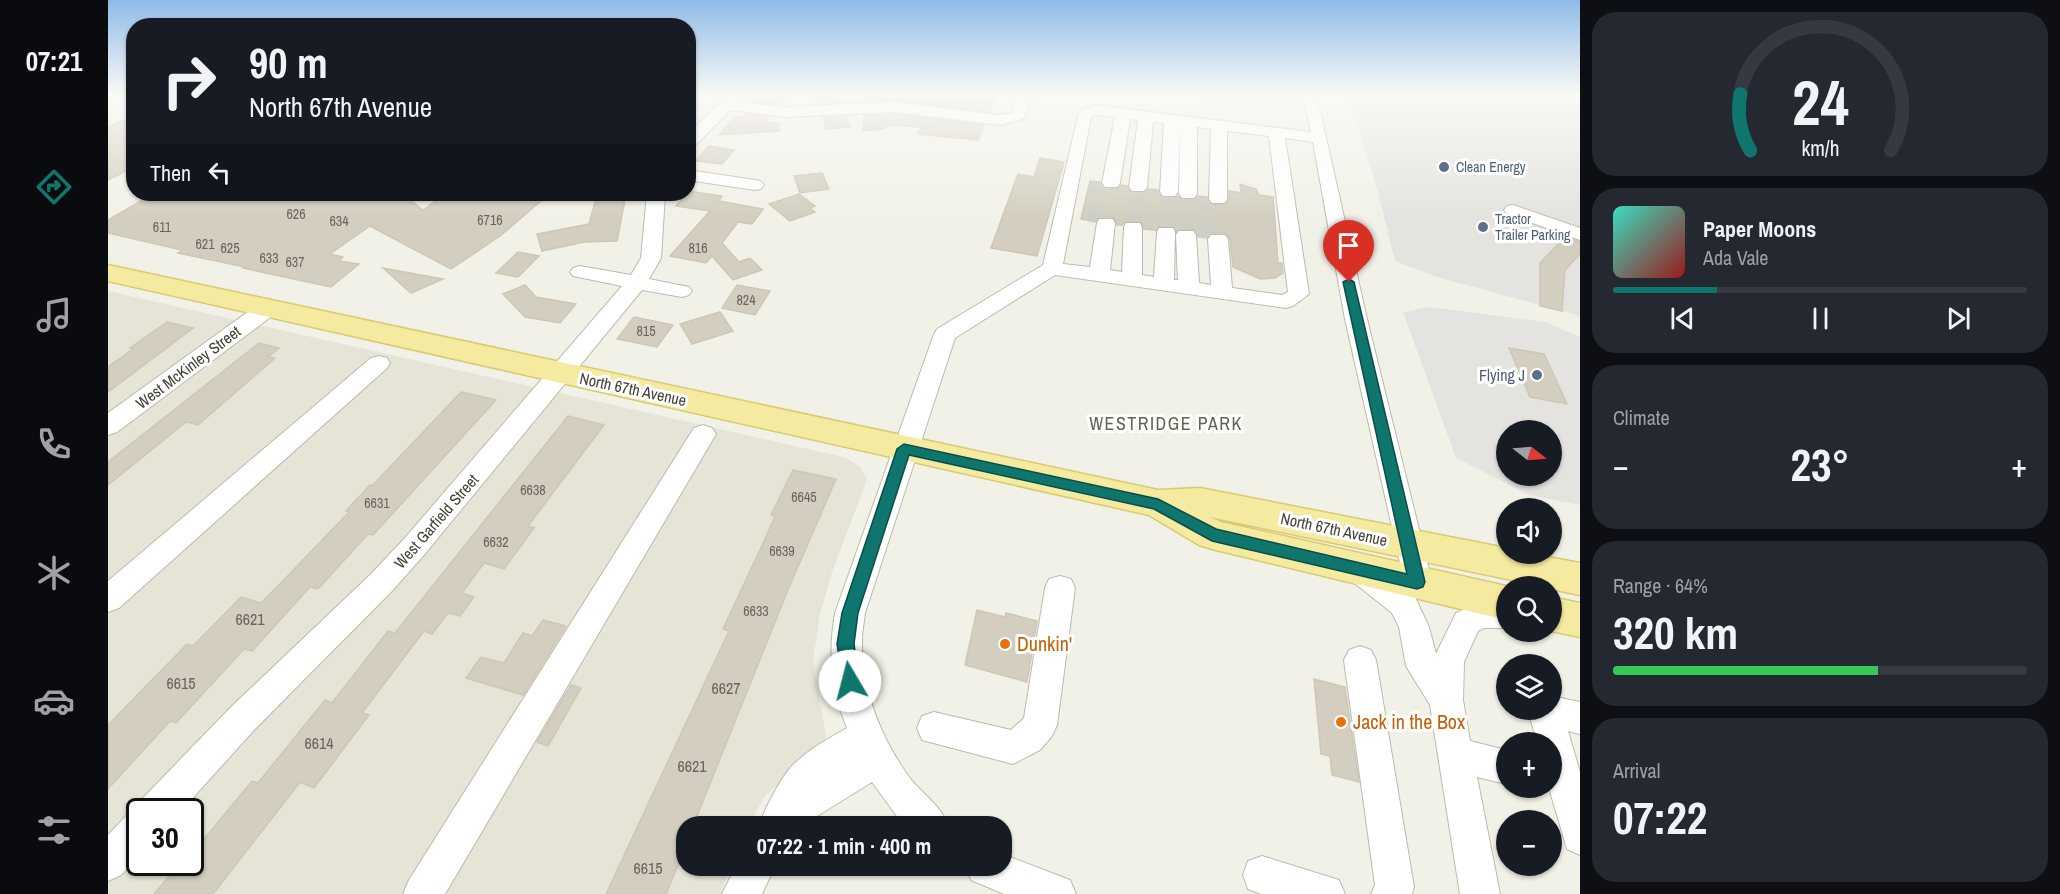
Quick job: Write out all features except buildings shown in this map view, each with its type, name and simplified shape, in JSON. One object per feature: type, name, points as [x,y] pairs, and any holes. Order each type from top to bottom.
[{"type":"main road","name":"North 67th Avenue","points":[[108,273],[1158,504],[1200,501],[1580,579]]},
{"type":"main road","name":"North 67th Avenue","points":[[1158,504],[1212,535],[1496,601]]},
{"type":"main road","points":[[1562,617],[1580,622]]},
{"type":"street","points":[[1052,268],[1080,135]]},
{"type":"street","points":[[1118,185],[1125,135]]},
{"type":"street","points":[[1169,192],[1192,135]]},
{"type":"street","points":[[1188,194],[1196,135]]},
{"type":"street","points":[[1199,135],[1212,198]]},
{"type":"street","points":[[919,816],[893,785],[860,720],[850,681],[846,644],[850,613],[945,334],[1052,268],[1286,302],[1299,294],[1276,135]]},
{"type":"street","points":[[1296,135],[1320,138]]},
{"type":"street","points":[[1319,135],[1356,319],[1417,582]]},
{"type":"street","points":[[696,176],[755,185]]},
{"type":"street","name":"West Garfield Street","points":[[168,798],[243,718],[381,583],[414,547],[637,282],[651,258],[655,201]]},
{"type":"street","points":[[1513,210],[1580,234]]},
{"type":"street","points":[[1108,277],[1113,224],[1108,277]]},
{"type":"street","points":[[1164,285],[1166,232]]},
{"type":"street","points":[[1186,235],[1207,291]]},
{"type":"street","points":[[1207,291],[1212,238]]},
{"type":"street","points":[[580,272],[682,291]]},
{"type":"street","name":"West McKinley Street","points":[[108,426],[268,308]]},
{"type":"street","points":[[108,599],[379,363]]},
{"type":"street","points":[[423,894],[703,434]]},
{"type":"street","points":[[1357,568],[1403,604],[1414,627],[1422,666],[1446,700]]},
{"type":"street","points":[[934,728],[1013,747],[1027,741],[1035,733],[1040,725],[1060,588]]},
{"type":"street","points":[[1480,894],[1446,700],[1449,662],[1467,622],[1481,615],[1496,615]]},
{"type":"street","points":[[1562,620],[1580,622]]},
{"type":"street","points":[[1360,660],[1395,887],[1391,894]]},
{"type":"street","points":[[1580,718],[1545,710],[1580,836]]},
{"type":"street","points":[[787,816],[873,747]]},
{"type":"street","points":[[1455,754],[1496,765]]},
{"type":"street","points":[[108,862],[126,843]]},
{"type":"street","points":[[1262,875],[1325,894]]},
{"type":"street","points":[[742,894],[751,876]]},
{"type":"street","points":[[1008,876],[1056,894]]},
{"type":"shaded area","name":"Tractor Trailer Parking","points":[[1361,135],[1580,135],[1580,316],[1437,277],[1395,261]]},
{"type":"shaded area","points":[[108,291],[839,456],[861,468],[867,480],[832,572],[820,614],[813,661],[827,742],[765,796],[754,816],[676,816],[676,876],[727,876],[721,894],[108,894]]},
{"type":"shaded area","points":[[1430,307],[1546,322],[1580,337],[1580,505],[1562,501],[1562,498],[1529,495],[1511,486],[1562,486],[1562,420],[1496,420],[1496,478],[1456,458],[1403,312]]},
{"type":"tunnel","points":[[1093,221],[1099,182]]},
{"type":"tunnel","points":[[1133,227],[1138,187]]},
{"type":"tunnel","points":[[1166,228],[1169,192]]},
{"type":"tunnel","points":[[1186,228],[1188,194]]},
{"type":"tunnel","points":[[1205,197],[1206,228]]},
{"type":"tunnel","points":[[1186,228],[1186,235]]},
{"type":"tunnel","points":[[1206,228],[1206,238]]},
{"type":"place","name":"Clean Energy","points":[[1444,167]]},
{"type":"place","name":"Tractor Trailer Parking","points":[[1483,227]]},
{"type":"place","name":"Flying J","points":[[1537,375]]},
{"type":"place","name":"Dunkin'","points":[[1005,644]]},
{"type":"place","name":"Jack in the Box","points":[[1341,722]]},
{"type":"district","name":"WESTRIDGE PARK","points":[[1166,424]]},
{"type":"route","points":[[850,681],[846,644],[850,613],[904,449],[1158,504],[1212,535],[1417,582],[1349,282]]}]
